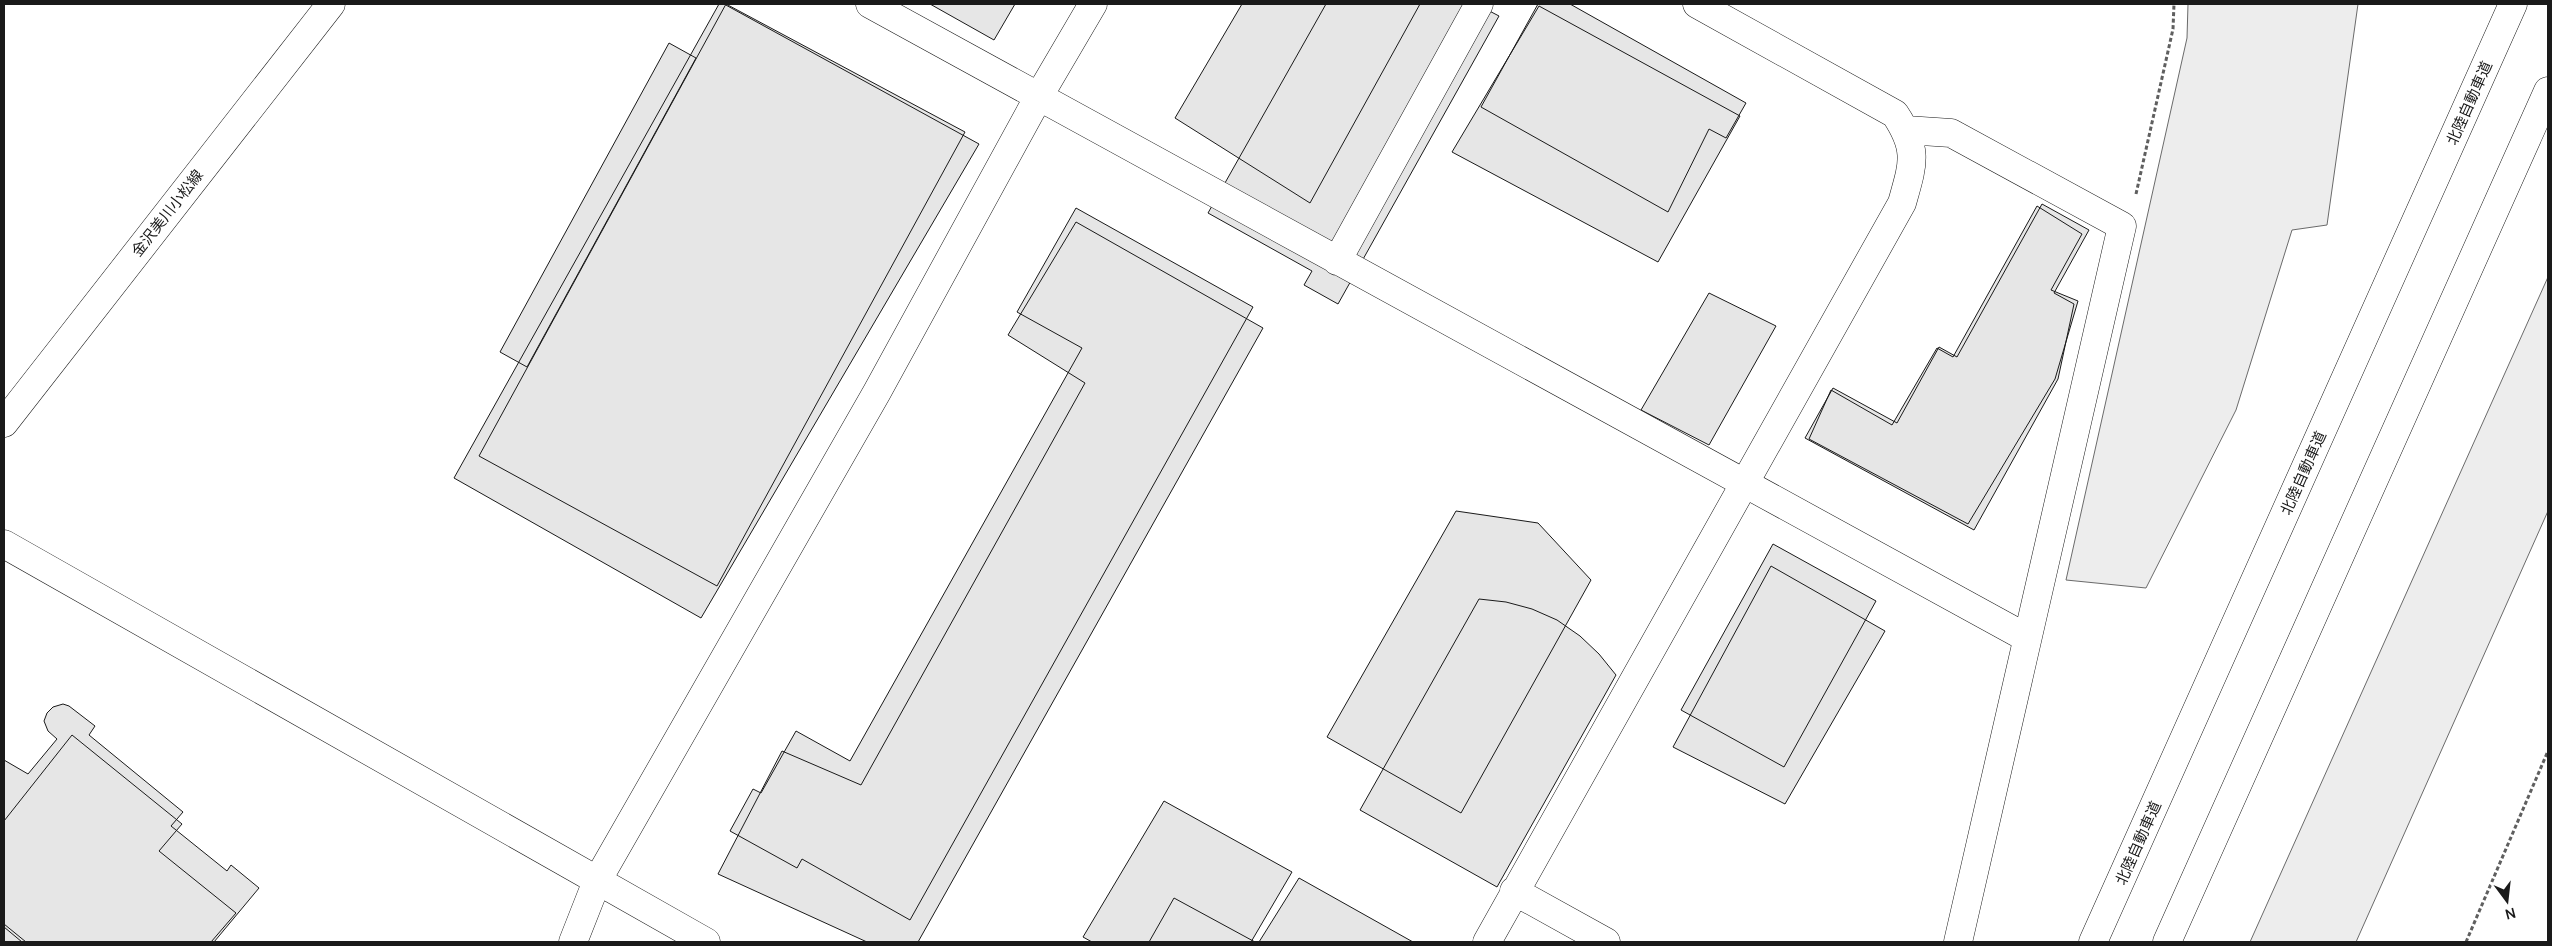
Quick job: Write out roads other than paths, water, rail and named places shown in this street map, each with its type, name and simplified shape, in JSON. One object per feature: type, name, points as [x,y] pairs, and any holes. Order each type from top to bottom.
[{"type":"main road","name":"金沢美川小松線","points":[[4,423],[331,4]]},
{"type":"main road","points":[[870,4],[2027,638]]},
{"type":"main road","points":[[573,942],[598,881],[877,392],[1039,96],[1093,4]]},
{"type":"main road","points":[[1337,260],[1480,4]]},
{"type":"main road","points":[[1487,942],[1902,203],[1914,163],[1906,130],[1895,114],[1697,4]]},
{"type":"main road","name":"北陸自動車道","points":[[2093,942],[2513,4]]},
{"type":"main road","points":[[2167,942],[2548,91]]},
{"type":"main road","points":[[1906,130],[1952,133],[2122,226],[1958,942]]},
{"type":"main road","points":[[4,544],[706,942]]},
{"type":"main road","points":[[1514,891],[1606,942]]}]
